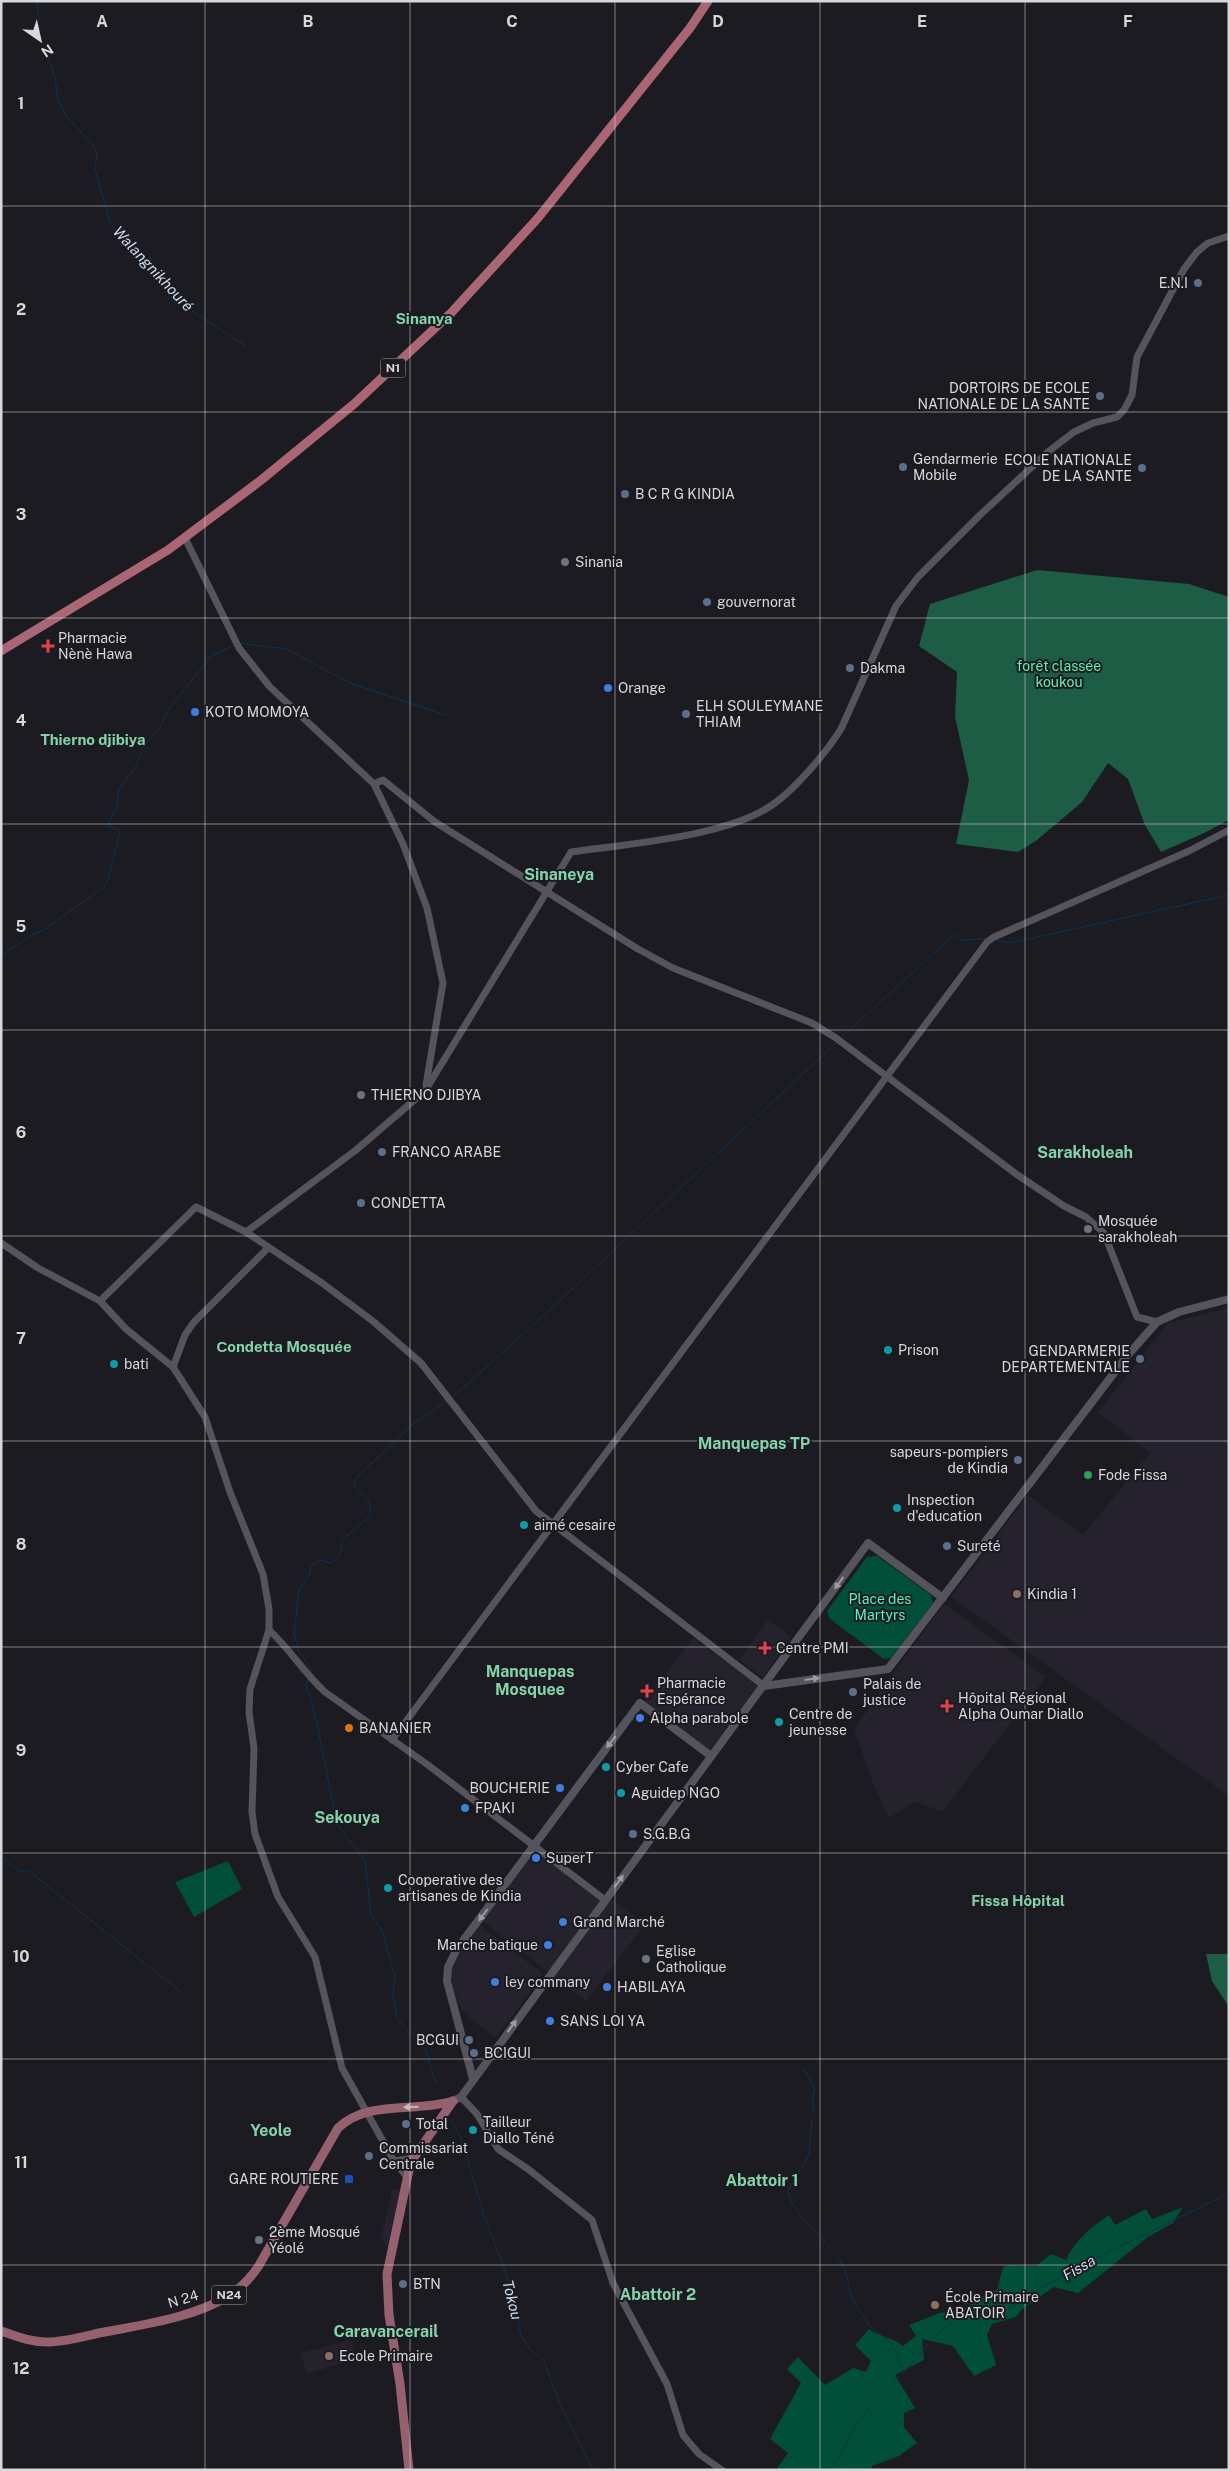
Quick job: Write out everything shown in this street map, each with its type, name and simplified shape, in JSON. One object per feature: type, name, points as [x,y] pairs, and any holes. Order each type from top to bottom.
[{"type":"highway","name":"N1","points":[[1,651],[96,595],[185,538],[354,404],[451,313],[538,218],[678,42],[708,1]]},
{"type":"main road","points":[[764,1686],[888,1668],[1127,1356],[1157,1322],[1179,1312],[1229,1299]]},
{"type":"main road","points":[[409,2470],[400,2384],[389,2314],[387,2274],[408,2173],[414,2158],[868,1543],[943,1598]]},
{"type":"main road","points":[[473,2079],[447,1980],[448,1967],[457,1949],[640,1703],[711,1756]]},
{"type":"main road","name":"N24","points":[[368,2113],[394,2108],[437,2106],[457,2099]]},
{"type":"main road","name":"N 24","points":[[1,2331],[26,2339],[46,2342],[67,2339],[198,2310],[234,2293],[248,2281],[258,2267],[338,2128],[353,2116],[368,2113]]},
{"type":"street","points":[[246,1232],[356,1150],[425,1091],[571,852],[671,837],[723,826],[749,818],[779,799],[829,747],[841,729],[896,606],[918,577],[979,516],[1049,452],[1074,432],[1093,423],[1117,417],[1124,410],[1132,395],[1137,357],[1184,270],[1197,252],[1208,243],[1229,236]]},
{"type":"street","points":[[185,538],[237,645],[270,687],[374,784],[403,844],[427,908],[443,983],[425,1091]]},
{"type":"street","points":[[374,784],[383,780],[435,822],[638,949],[674,968],[812,1023],[838,1040],[1016,1174],[1064,1206],[1086,1217],[1104,1233],[1137,1317],[1157,1322]]},
{"type":"street","points":[[392,1740],[986,942],[1189,851],[1229,830]]},
{"type":"street","points":[[100,1301],[196,1207],[246,1232],[322,1283],[374,1322],[421,1363],[527,1500],[552,1525],[694,1630],[764,1686]]},
{"type":"street","points":[[1,1243],[38,1268],[100,1301],[126,1329],[173,1367],[205,1417],[230,1492],[263,1574],[270,1609],[269,1630],[250,1697],[249,1712],[254,1748],[252,1812],[255,1834],[278,1897],[315,1957],[342,2068],[394,2161],[408,2173]]},
{"type":"street","points":[[173,1367],[184,1335],[194,1322],[268,1248]]},
{"type":"street","points":[[269,1630],[283,1643],[311,1679],[325,1692],[416,1757],[605,1900]]},
{"type":"street","points":[[457,2099],[477,2114],[498,2149],[528,2169],[592,2220],[614,2283],[667,2384],[683,2434],[699,2454],[722,2470]]},
{"type":"street","points":[[394,2161],[414,2158]]},
{"type":"shaded area","points":[[1229,1308],[1229,1796],[951,1597],[1028,1495],[1083,1535],[1150,1453],[1098,1412],[1168,1323]]},
{"type":"shaded area","name":"Hôpital Régional Alpha Oumar Diallo","points":[[944,1604],[1046,1677],[943,1811],[914,1802],[889,1818],[875,1788],[854,1730]]},
{"type":"shaded area","name":"Centre PMI","points":[[768,1620],[791,1636],[763,1677],[739,1660]]},
{"type":"shaded area","points":[[693,1638],[758,1686],[709,1751],[644,1703]]},
{"type":"shaded area","name":"Grand Marché","points":[[536,1844],[645,1924],[586,2001],[481,1920]]},
{"type":"shaded area","name":"ley commany","points":[[480,1925],[543,1974],[496,2038],[461,2009],[454,1990],[450,1969]]},
{"type":"shaded area","points":[[392,2189],[401,2190],[387,2247],[381,2239]]},
{"type":"shaded area","name":"Ecole Primaire","points":[[351,2339],[356,2359],[307,2374],[301,2353]]},
{"type":"green space","name":"forêt classée koukou","points":[[1037,570],[1189,584],[1229,597],[1229,820],[1161,852],[1145,825],[1128,779],[1108,763],[1082,802],[1037,840],[1018,852],[956,844],[969,780],[955,717],[957,672],[919,646],[930,604]]},
{"type":"green space","name":"Place des Martyrs","points":[[877,1556],[931,1595],[933,1603],[891,1658],[884,1659],[830,1619],[827,1611],[867,1557]]},
{"type":"green space","points":[[228,1861],[242,1889],[194,1917],[175,1882]]},
{"type":"green space","points":[[1206,1954],[1229,1954],[1229,2007],[1212,1981]]},
{"type":"green space","points":[[1183,2207],[1173,2223],[1148,2237],[1078,2293],[1054,2287],[1022,2309],[1016,2317],[992,2324],[987,2335],[996,2365],[974,2376],[953,2346],[922,2339],[924,2360],[895,2375],[915,2408],[904,2413],[904,2427],[917,2443],[899,2456],[872,2466],[871,2470],[776,2470],[788,2453],[770,2439],[801,2383],[787,2369],[798,2357],[825,2385],[853,2368],[866,2372],[871,2361],[855,2345],[869,2329],[903,2346],[916,2336],[909,2325],[940,2313],[962,2310],[979,2298],[997,2290],[1003,2267],[1008,2265],[1036,2266],[1051,2254],[1066,2260],[1084,2234],[1109,2215],[1115,2225],[1146,2209],[1152,2219]]},
{"type":"waterway","name":"Walangnikhouré","points":[[37,1],[40,33],[55,78],[58,100],[67,117],[93,145],[97,155],[95,169],[111,225],[195,313],[246,346]]},
{"type":"waterway","points":[[239,643],[286,649],[350,683],[446,715]]},
{"type":"waterway","points":[[1,956],[33,934],[44,930],[104,887],[120,833],[117,829],[108,826],[117,806],[119,789],[136,766],[142,749],[161,725],[168,710],[211,656],[235,645]]},
{"type":"waterway","points":[[995,940],[1010,943],[1229,895]]},
{"type":"waterway","points":[[842,1037],[954,935],[961,940],[986,939]]},
{"type":"waterway","points":[[453,1397],[555,1305],[837,1042]]},
{"type":"waterway","points":[[311,1674],[311,1668],[299,1652],[294,1634],[299,1590],[309,1576],[311,1566],[321,1560],[330,1563],[337,1559],[341,1551],[342,1540],[370,1516],[369,1503],[358,1491],[354,1483],[357,1477],[413,1424],[447,1401]]},
{"type":"waterway","points":[[308,1679],[306,1686],[313,1705],[337,1824],[365,1861],[371,1914],[383,1933],[395,1977],[393,1993],[397,2018],[407,2030],[422,2038],[436,2084]]},
{"type":"waterway","points":[[1,1856],[19,1871],[29,1871],[181,1992]]},
{"type":"waterway","points":[[803,2068],[815,2088],[812,2101],[814,2113]]},
{"type":"waterway","points":[[812,2120],[809,2155],[788,2190],[789,2196],[799,2213],[834,2252]]},
{"type":"waterway","name":"Tokou","points":[[451,2121],[461,2138],[483,2212],[512,2290],[521,2336],[530,2349],[544,2361],[559,2402],[593,2470]]},
{"type":"waterway","name":"Fissa","points":[[931,2339],[958,2317],[1006,2310],[1035,2291],[1105,2254],[1229,2193]]},
{"type":"waterway","points":[[839,2258],[846,2273],[852,2299],[870,2326],[890,2342],[904,2371]]},
{"type":"waterway","name":"Fissa","points":[[829,2470],[839,2457],[863,2415],[913,2363],[928,2344]]},
{"type":"place","name":"E.N.I","points":[[1198,283]]},
{"type":"place","name":"DORTOIRS DE ECOLE NATIONALE DE LA SANTE","points":[[1100,396]]},
{"type":"place","name":"Gendarmerie Mobile","points":[[903,467]]},
{"type":"place","name":"ECOLE NATIONALE DE LA SANTE","points":[[1142,468]]},
{"type":"place","name":"B C R G KINDIA","points":[[625,494]]},
{"type":"place","name":"Sinania","points":[[565,562]]},
{"type":"place","name":"gouvernorat","points":[[707,602]]},
{"type":"place","name":"Pharmacie Nènè Hawa","points":[[48,646]]},
{"type":"place","name":"Dakma","points":[[850,668]]},
{"type":"place","name":"Orange","points":[[608,688]]},
{"type":"place","name":"KOTO MOMOYA","points":[[195,712]]},
{"type":"place","name":"ELH SOULEYMANE THIAM","points":[[686,714]]},
{"type":"place","name":"THIERNO DJIBYA","points":[[361,1095]]},
{"type":"place","name":"FRANCO ARABE","points":[[382,1152]]},
{"type":"place","name":"CONDETTA","points":[[361,1203]]},
{"type":"place","name":"Mosquée sarakholeah","points":[[1088,1229]]},
{"type":"place","name":"Prison","points":[[888,1350]]},
{"type":"place","name":"GENDARMERIE DEPARTEMENTALE","points":[[1140,1359]]},
{"type":"place","name":"bati","points":[[114,1364]]},
{"type":"place","name":"sapeurs-pompiers de Kindia","points":[[1018,1460]]},
{"type":"place","name":"Fode Fissa","points":[[1088,1475]]},
{"type":"place","name":"Inspection d'education","points":[[897,1508]]},
{"type":"place","name":"aimé cesaire","points":[[524,1525]]},
{"type":"place","name":"Sureté","points":[[947,1546]]},
{"type":"place","name":"Kindia 1","points":[[1017,1594]]},
{"type":"place","name":"Centre PMI","points":[[765,1648]]},
{"type":"place","name":"Pharmacie Espérance","points":[[647,1691]]},
{"type":"place","name":"Palais de justice","points":[[853,1692]]},
{"type":"place","name":"Hôpital Régional Alpha Oumar Diallo","points":[[947,1706]]},
{"type":"place","name":"Alpha parabole","points":[[640,1718]]},
{"type":"place","name":"Centre de jeunesse","points":[[779,1722]]},
{"type":"place","name":"BANANIER","points":[[349,1728]]},
{"type":"place","name":"Cyber Cafe","points":[[606,1767]]},
{"type":"place","name":"BOUCHERIE","points":[[560,1788]]},
{"type":"place","name":"Aguidep NGO","points":[[621,1793]]},
{"type":"place","name":"FPAKI","points":[[465,1808]]},
{"type":"place","name":"S.G.B.G","points":[[633,1834]]},
{"type":"place","name":"SuperT","points":[[536,1858]]},
{"type":"place","name":"Cooperative des artisanes de Kindia","points":[[388,1888]]},
{"type":"place","name":"Grand Marché","points":[[563,1922]]},
{"type":"place","name":"Marche batique","points":[[548,1945]]},
{"type":"place","name":"Eglise Catholique","points":[[646,1959]]},
{"type":"place","name":"ley commany","points":[[495,1982]]},
{"type":"place","name":"HABILAYA","points":[[607,1987]]},
{"type":"place","name":"SANS LOI YA","points":[[550,2021]]},
{"type":"place","name":"BCGUI","points":[[469,2040]]},
{"type":"place","name":"BCIGUI","points":[[474,2053]]},
{"type":"place","name":"Total","points":[[406,2124]]},
{"type":"place","name":"Tailleur Diallo Téné","points":[[473,2130]]},
{"type":"place","name":"Commissariat Centrale","points":[[369,2156]]},
{"type":"place","name":"GARE ROUTIERE","points":[[349,2179]]},
{"type":"place","name":"2ème Mosqué Yéolé","points":[[259,2240]]},
{"type":"place","name":"BTN","points":[[403,2284]]},
{"type":"place","name":"École Primaire ABATOIR","points":[[935,2305]]},
{"type":"place","name":"Ecole Primaire","points":[[329,2356]]},
{"type":"district","name":"Sinanya","points":[[424,319]]},
{"type":"district","name":"Thierno djibiya","points":[[93,740]]},
{"type":"district","name":"Sinaneya","points":[[559,874]]},
{"type":"district","name":"Sarakholeah","points":[[1085,1152]]},
{"type":"district","name":"Сondetta Mosquée","points":[[284,1347]]},
{"type":"district","name":"Manquepas TP","points":[[754,1443]]},
{"type":"district","name":"Manquepas Mosquee","points":[[530,1680]]},
{"type":"district","name":"Sekouya","points":[[347,1817]]},
{"type":"district","name":"Fissa Hôpital","points":[[1018,1901]]},
{"type":"district","name":"Yeole","points":[[271,2130]]},
{"type":"district","name":"Abattoir 1","points":[[762,2180]]},
{"type":"district","name":"Abattoir 2","points":[[658,2294]]},
{"type":"district","name":"Caravancerail","points":[[386,2331]]}]
